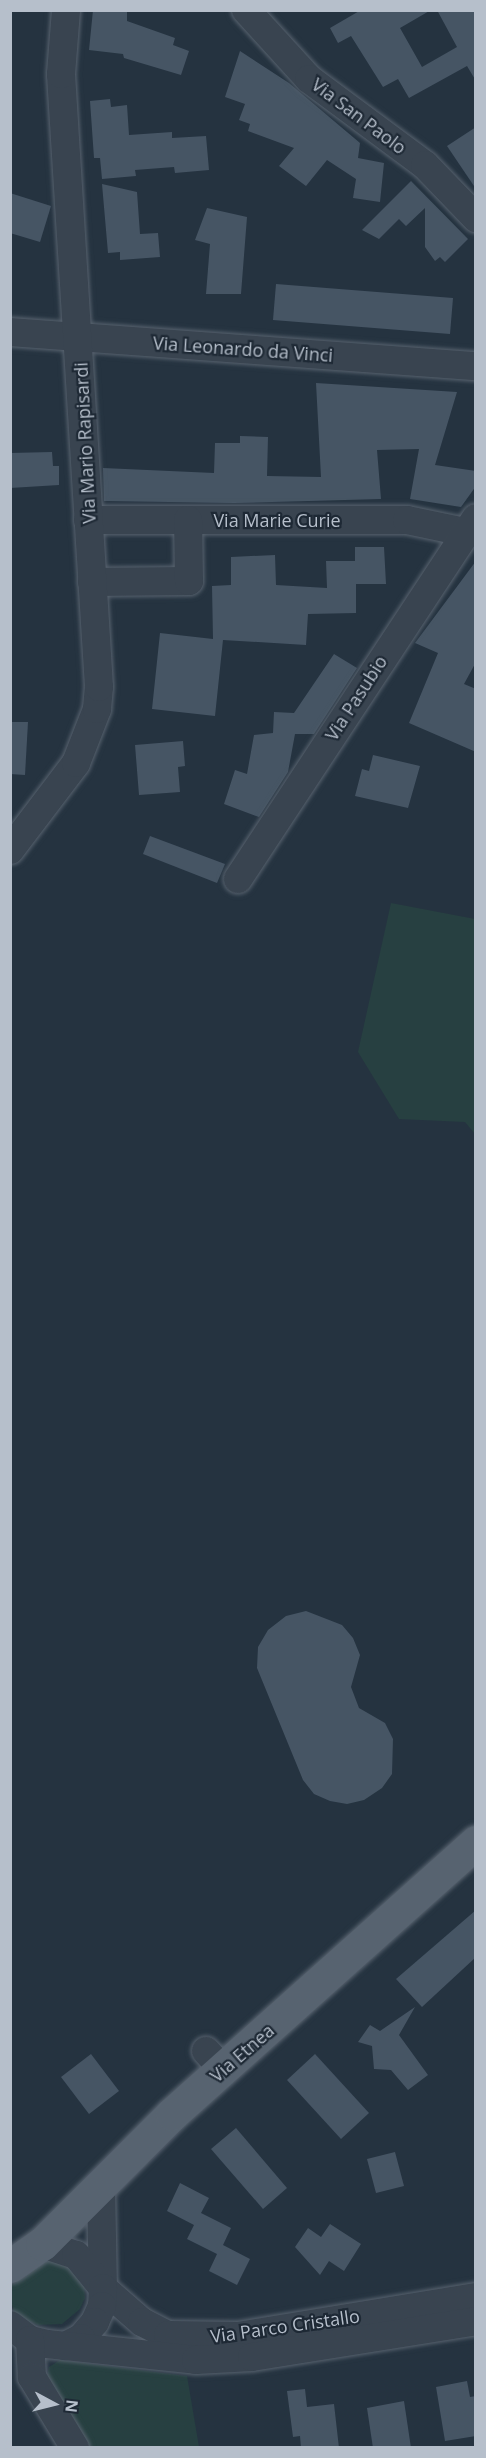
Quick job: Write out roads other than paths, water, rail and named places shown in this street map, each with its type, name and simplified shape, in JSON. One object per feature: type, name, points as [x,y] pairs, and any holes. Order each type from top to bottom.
[{"type":"main road","name":"Via Etnea","points":[[10,2266],[42,2244],[101,2187],[215,2060],[476,1842]]},
{"type":"street","name":"Via Mario Rapisardi","points":[[10,850],[76,763],[97,709],[80,338],[61,74],[66,10]]},
{"type":"street","name":"Via San Paolo","points":[[246,10],[309,79],[425,165],[476,218]]},
{"type":"street","name":"Via Leonardo da Vinci","points":[[10,332],[476,366]]},
{"type":"street","name":"Via Marie Curie","points":[[88,520],[407,520],[470,525]]},
{"type":"street","points":[[92,582],[189,581],[188,520]]},
{"type":"street","name":"Via Pasubio","points":[[238,879],[470,525]]},
{"type":"street","points":[[65,2346],[81,2338],[95,2322],[102,2306],[101,2187]]},
{"type":"street","name":"Via Parco Cristallo","points":[[42,2244],[76,2254],[103,2288],[142,2322],[168,2335],[188,2338],[238,2336],[476,2297]]},
{"type":"street","name":"Via Parco Cristallo","points":[[20,2333],[65,2346],[150,2357],[226,2359],[476,2320]]},
{"type":"street","points":[[20,2333],[32,2377],[75,2448]]}]
